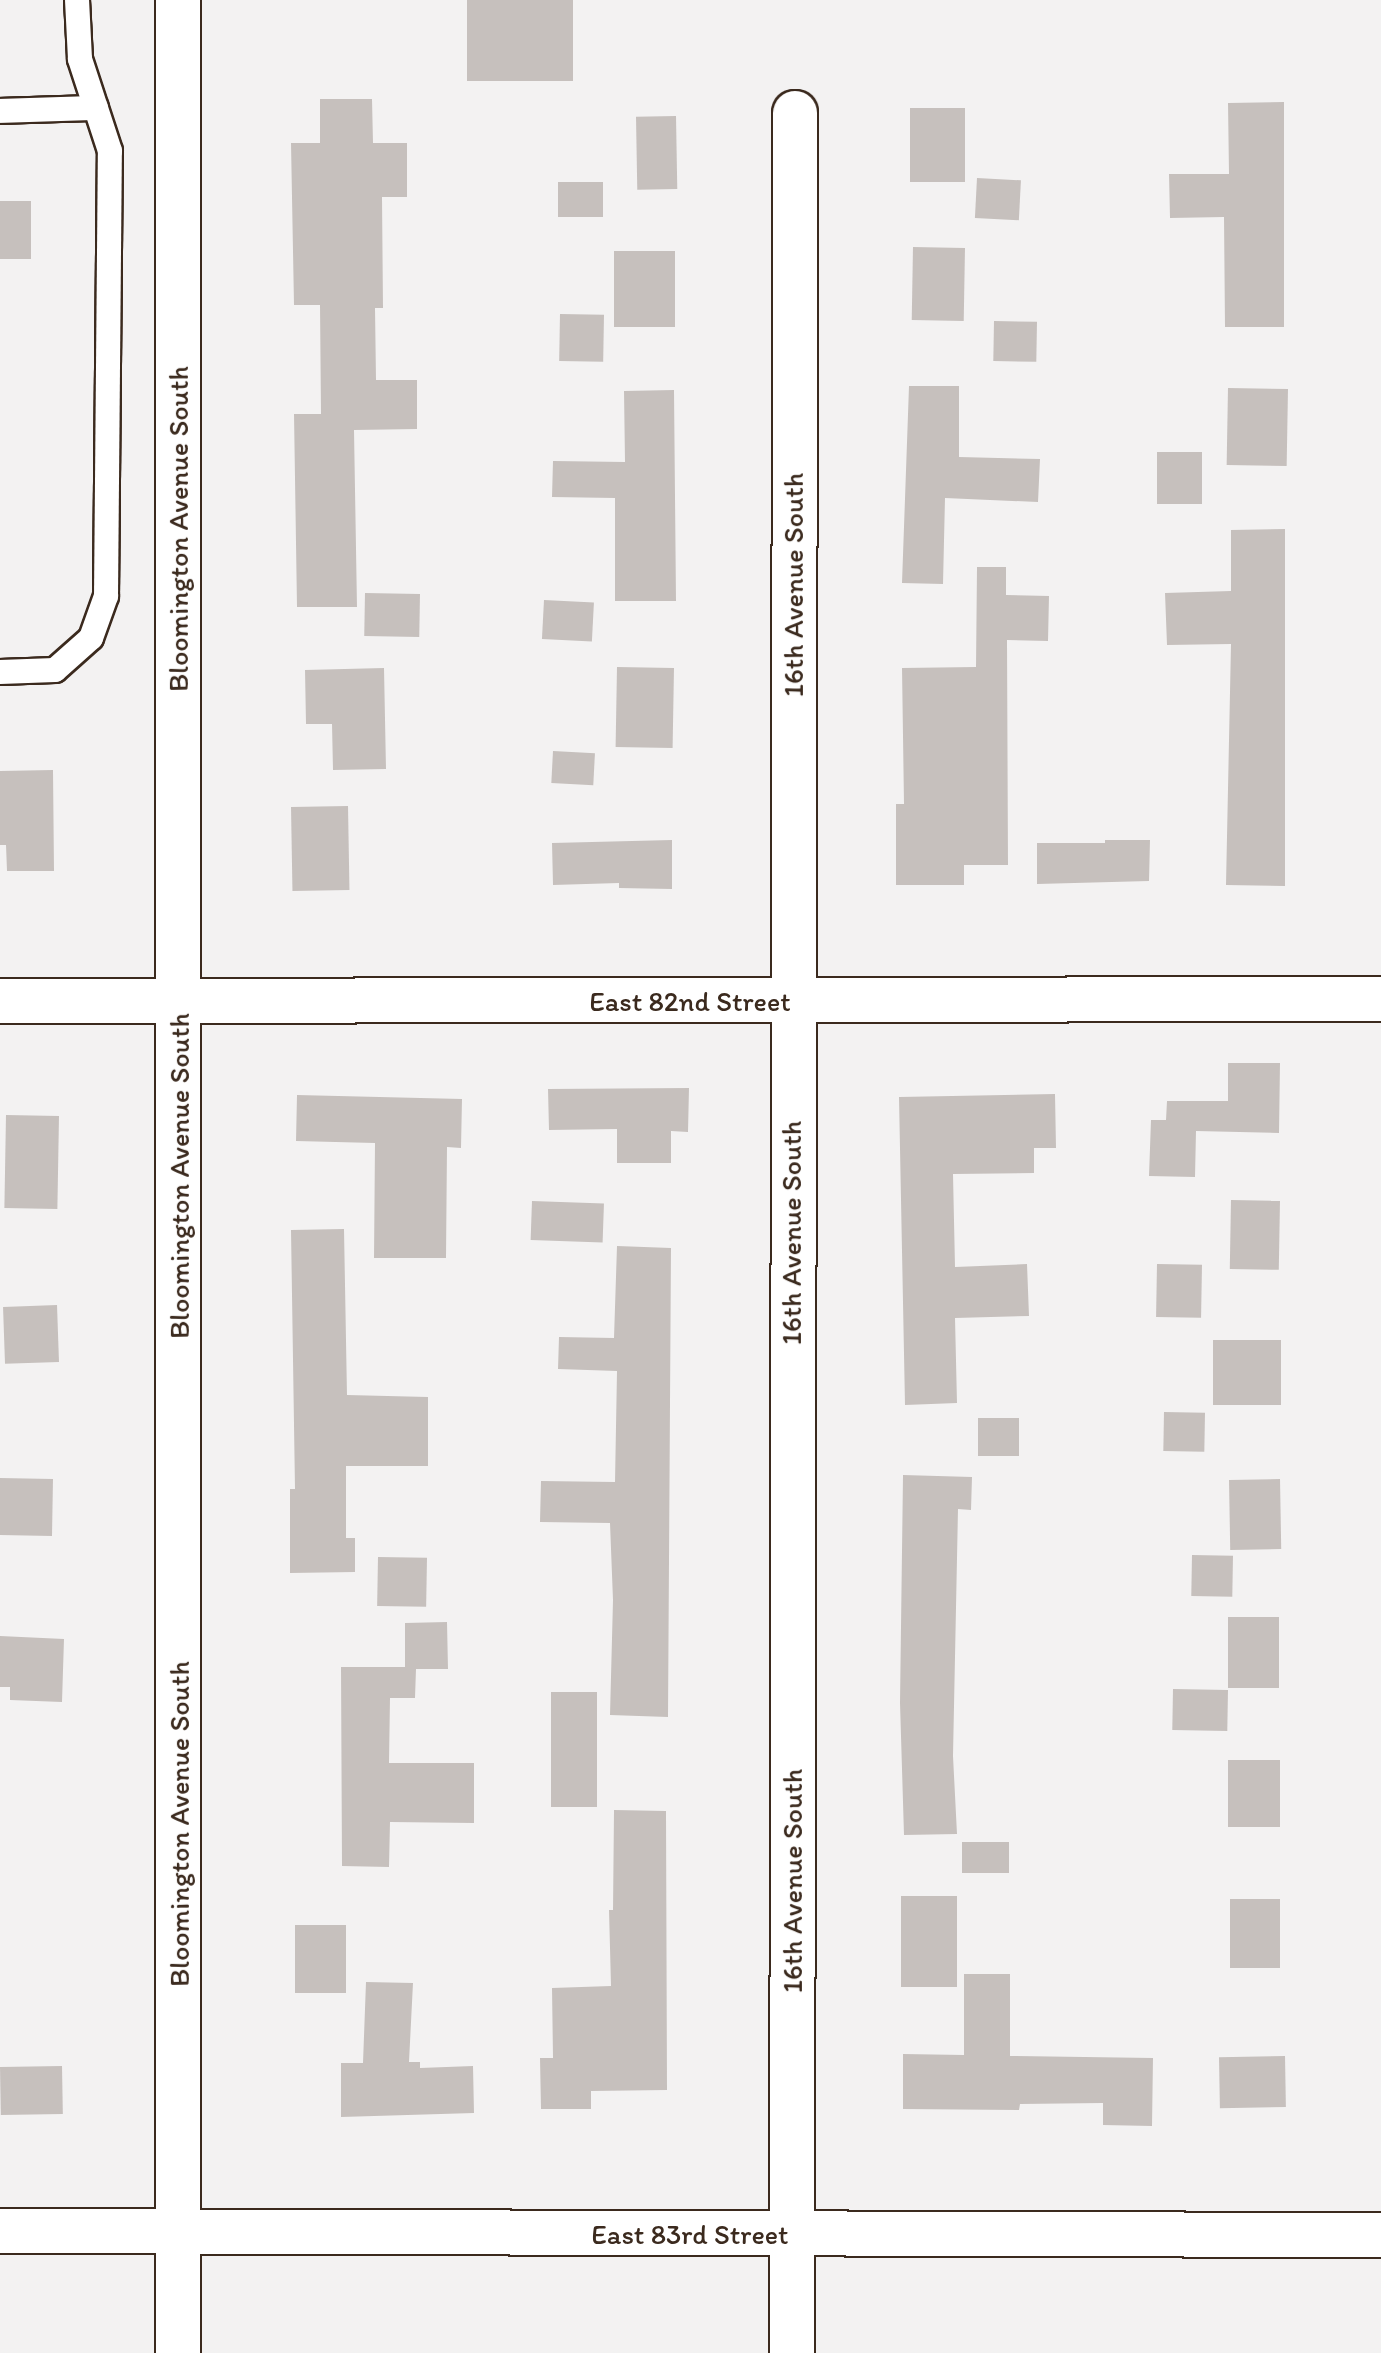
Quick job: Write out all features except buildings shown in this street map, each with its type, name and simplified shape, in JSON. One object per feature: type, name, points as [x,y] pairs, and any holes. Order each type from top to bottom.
[{"type":"street","name":"Bloomington Avenue South","points":[[178,0],[178,2353]]},
{"type":"street","name":"16th Avenue South","points":[[792,2353],[791,1002],[795,113]]},
{"type":"street","name":"East 82nd Street","points":[[0,1001],[1381,999]]},
{"type":"street","name":"East 83rd Street","points":[[0,2231],[179,2229],[792,2235],[1381,2235]]},
{"type":"lane","points":[[0,672],[55,670],[91,638],[106,596],[110,151],[80,59],[77,0]]},
{"type":"lane","points":[[0,111],[96,108]]}]
